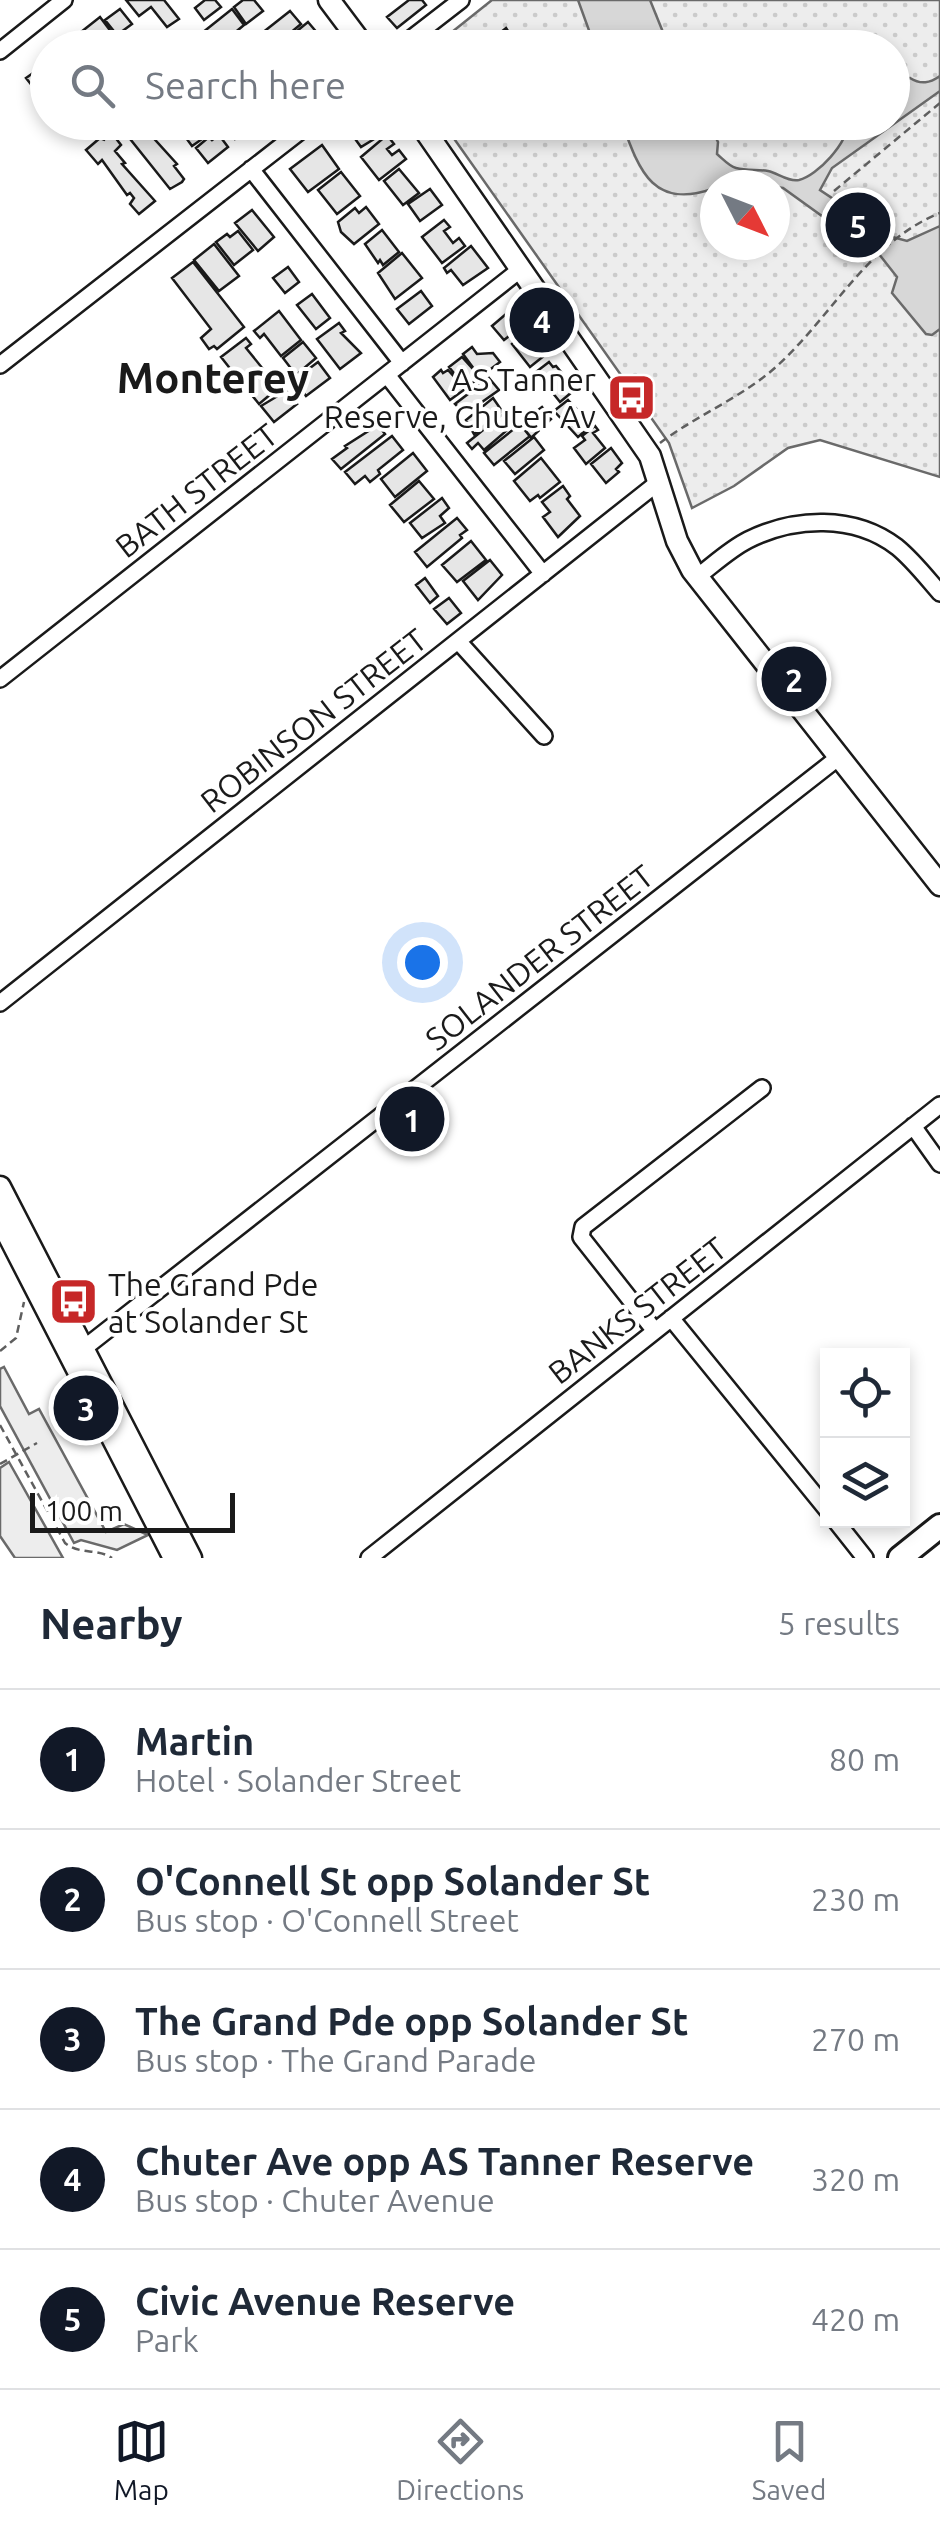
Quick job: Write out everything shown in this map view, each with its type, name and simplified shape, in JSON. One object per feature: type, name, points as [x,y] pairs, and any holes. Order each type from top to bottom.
[{"type":"highway","points":[[900,1558],[940,1526]]},
{"type":"highway","points":[[922,1558],[940,1544]]},
{"type":"main road","points":[[329,0],[352,30]]},
{"type":"main road","points":[[431,140],[650,456],[678,541],[697,578],[940,885]]},
{"type":"main road","points":[[0,1187],[190,1558]]},
{"type":"main road","points":[[0,1219],[174,1558]]},
{"type":"street","points":[[0,51],[64,0]]},
{"type":"street","points":[[422,30],[461,0]]},
{"type":"street","points":[[0,365],[289,140]]},
{"type":"street","points":[[251,169],[402,363]]},
{"type":"street","name":"BATH STREET","points":[[0,679],[521,269]]},
{"type":"street","points":[[387,375],[543,574]]},
{"type":"street","name":"ROBINSON STREET","points":[[0,1003],[660,481]]},
{"type":"street","points":[[697,578],[745,541],[789,523],[836,522],[894,545],[940,592]]},
{"type":"street","points":[[458,641],[544,736]]},
{"type":"street","name":"SOLANDER STREET","points":[[83,1349],[839,758]]},
{"type":"street","points":[[656,1330],[581,1237],[582,1227],[762,1088]]},
{"type":"street","name":"BANKS STREET","points":[[368,1558],[940,1105]]},
{"type":"street","points":[[913,1126],[940,1164]]},
{"type":"street","points":[[670,1318],[820,1501]]},
{"type":"street","points":[[842,1528],[866,1558]]},
{"type":"path","points":[[910,128],[940,103]]},
{"type":"path","points":[[834,191],[895,140]]},
{"type":"path","points":[[650,456],[675,432],[778,365],[880,250],[940,212]]},
{"type":"path","points":[[0,1351],[16,1338],[24,1303]]},
{"type":"path","points":[[0,1424],[65,1542],[74,1550],[94,1551],[112,1558]]},
{"type":"path","points":[[0,1464],[37,1443]]},
{"type":"shaded area","points":[[492,0],[940,0],[940,477],[820,440],[788,448],[734,486],[692,508],[669,443],[455,140],[910,140],[910,30],[454,30]]},
{"type":"shaded area","points":[[578,0],[650,0],[662,30],[589,30]]},
{"type":"shaded area","points":[[940,76],[940,91],[910,112],[910,78],[925,82]]},
{"type":"shaded area","points":[[629,140],[717,140],[717,154],[740,169],[754,170],[700,170],[700,192],[677,194],[652,182]]},
{"type":"shaded area","points":[[842,140],[871,140],[832,168],[820,190],[889,236],[907,241],[940,226],[940,329],[926,334],[892,293],[897,277],[875,249],[790,193],[790,180],[799,180],[814,172]]},
{"type":"shaded area","points":[[4,1367],[29,1414],[39,1409],[106,1532],[124,1524],[148,1535],[117,1550],[81,1540],[74,1543],[0,1406],[0,1369]]},
{"type":"shaded area","points":[[9,1462],[63,1558],[15,1558],[0,1536],[0,1468]]},
{"type":"building","points":[[126,0],[164,0],[179,19],[167,27],[151,7],[139,16]]},
{"type":"building","points":[[205,0],[215,0],[221,7],[204,20],[195,8]]},
{"type":"building","points":[[243,0],[254,0],[263,11],[246,24],[234,7]]},
{"type":"building","points":[[409,0],[422,0],[426,5],[397,28],[387,17]]},
{"type":"building","points":[[120,9],[132,24],[124,30],[113,30],[105,20]]},
{"type":"building","points":[[232,9],[244,25],[238,30],[206,30]]},
{"type":"building","points":[[290,11],[301,24],[294,30],[266,30]]},
{"type":"building","points":[[100,17],[110,30],[84,30]]},
{"type":"building","points":[[308,22],[315,30],[298,30]]},
{"type":"building","points":[[98,140],[117,140],[121,145],[115,151],[125,163],[122,164],[155,201],[139,214],[130,204],[134,198],[130,193],[127,195],[102,160],[98,164],[86,150]]},
{"type":"building","points":[[131,140],[155,140],[177,164],[174,166],[184,179],[170,189]]},
{"type":"building","points":[[205,140],[223,140],[228,147],[208,163],[196,148]]},
{"type":"building","points":[[381,140],[391,140],[394,144],[387,149],[392,155],[399,150],[406,159],[379,180],[361,157]]},
{"type":"building","points":[[322,145],[339,169],[308,192],[290,169]]},
{"type":"building","points":[[399,169],[419,193],[403,205],[384,181]]},
{"type":"building","points":[[341,172],[360,196],[337,214],[318,190]]},
{"type":"building","points":[[430,189],[442,205],[420,221],[408,204]]},
{"type":"building","points":[[366,207],[379,224],[354,244],[341,232],[338,222],[355,208],[359,213]]},
{"type":"building","points":[[252,210],[274,237],[258,251],[235,223]]},
{"type":"building","points":[[444,220],[450,227],[444,231],[453,243],[459,238],[465,246],[442,263],[422,237]]},
{"type":"building","points":[[382,230],[399,252],[383,265],[365,244]]},
{"type":"building","points":[[238,231],[253,250],[234,265],[216,242]]},
{"type":"building","points":[[214,244],[239,276],[219,291],[194,260]]},
{"type":"building","points":[[471,246],[488,268],[463,285],[451,270],[447,273],[444,268]]},
{"type":"building","points":[[402,253],[422,278],[395,299],[378,273]]},
{"type":"building","points":[[193,262],[244,327],[217,349],[209,349],[201,338],[211,329],[172,278]]},
{"type":"building","points":[[288,267],[299,282],[285,293],[273,278]]},
{"type":"building","points":[[421,291],[432,306],[409,324],[397,309]]},
{"type":"building","points":[[312,294],[330,318],[316,329],[297,305]]},
{"type":"building","points":[[512,309],[522,326],[504,340],[492,326]]},
{"type":"building","points":[[279,311],[301,340],[281,356],[264,334],[260,338],[254,331]]},
{"type":"building","points":[[339,323],[345,331],[341,333],[361,353],[340,369],[317,339]]},
{"type":"building","points":[[528,331],[545,355],[530,367],[512,344]]},
{"type":"building","points":[[246,338],[251,344],[246,348],[263,369],[243,385],[221,357]]},
{"type":"building","points":[[303,342],[316,358],[296,375],[283,358]]},
{"type":"building","points":[[472,347],[477,354],[493,353],[500,362],[480,377],[463,354]]},
{"type":"building","points":[[462,357],[480,377],[466,388],[449,367]]},
{"type":"building","points":[[318,362],[330,378],[306,396],[294,380]]},
{"type":"building","points":[[549,362],[562,373],[558,376],[572,392],[560,402],[536,372]]},
{"type":"building","points":[[448,370],[465,389],[450,400],[433,377]]},
{"type":"building","points":[[265,372],[278,388],[259,404],[246,388]]},
{"type":"building","points":[[489,378],[499,390],[472,409],[468,405],[461,410],[455,404]]},
{"type":"building","points":[[286,391],[297,404],[274,422],[261,406]]},
{"type":"building","points":[[493,398],[502,411],[474,434],[466,420]]},
{"type":"building","points":[[568,400],[592,425],[578,437],[554,411]]},
{"type":"building","points":[[542,407],[551,419],[531,438],[520,424]]},
{"type":"building","points":[[503,414],[512,426],[484,450],[478,443],[472,449],[467,443]]},
{"type":"building","points":[[520,424],[530,436],[494,465],[484,453]]},
{"type":"building","points":[[378,425],[385,434],[341,469],[332,459]]},
{"type":"building","points":[[595,426],[598,430],[593,433],[605,448],[586,464],[574,448]]},
{"type":"building","points":[[392,436],[403,450],[378,470],[380,474],[370,482],[365,476],[355,484],[345,472]]},
{"type":"building","points":[[534,437],[544,450],[515,474],[504,461]]},
{"type":"building","points":[[611,448],[622,463],[616,469],[619,472],[606,483],[591,464]]},
{"type":"building","points":[[413,453],[427,471],[395,497],[381,479]]},
{"type":"building","points":[[541,458],[560,482],[530,501],[514,481]]},
{"type":"building","points":[[419,481],[434,499],[404,522],[390,505]]},
{"type":"building","points":[[563,486],[580,516],[558,537],[543,517],[550,512],[542,502]]},
{"type":"building","points":[[442,498],[449,508],[440,516],[445,523],[422,538],[410,523]]},
{"type":"building","points":[[457,518],[467,530],[427,567],[415,552]]},
{"type":"building","points":[[471,541],[486,560],[457,582],[442,565]]},
{"type":"building","points":[[490,560],[502,575],[478,600],[463,581]]},
{"type":"building","points":[[425,578],[438,596],[430,603],[416,585]]},
{"type":"building","points":[[449,598],[461,613],[447,624],[434,609]]},
{"type":"place","name":"Civic Avenue Reserve","points":[[858,225]]},
{"type":"place","name":"Chuter Ave opp AS Tanner Reserve","points":[[542,320]]},
{"type":"place","name":"AS Tanner Reserve, Chuter Av","points":[[631,397]]},
{"type":"place","name":"O'Connell St opp Solander St","points":[[794,679]]},
{"type":"place","name":"Martin","points":[[412,1119]]},
{"type":"place","name":"The Grand Pde at Solander St","points":[[73,1302]]},
{"type":"place","name":"The Grand Pde opp Solander St","points":[[86,1408]]},
{"type":"district","name":"Monterey","points":[[213,377]]}]
